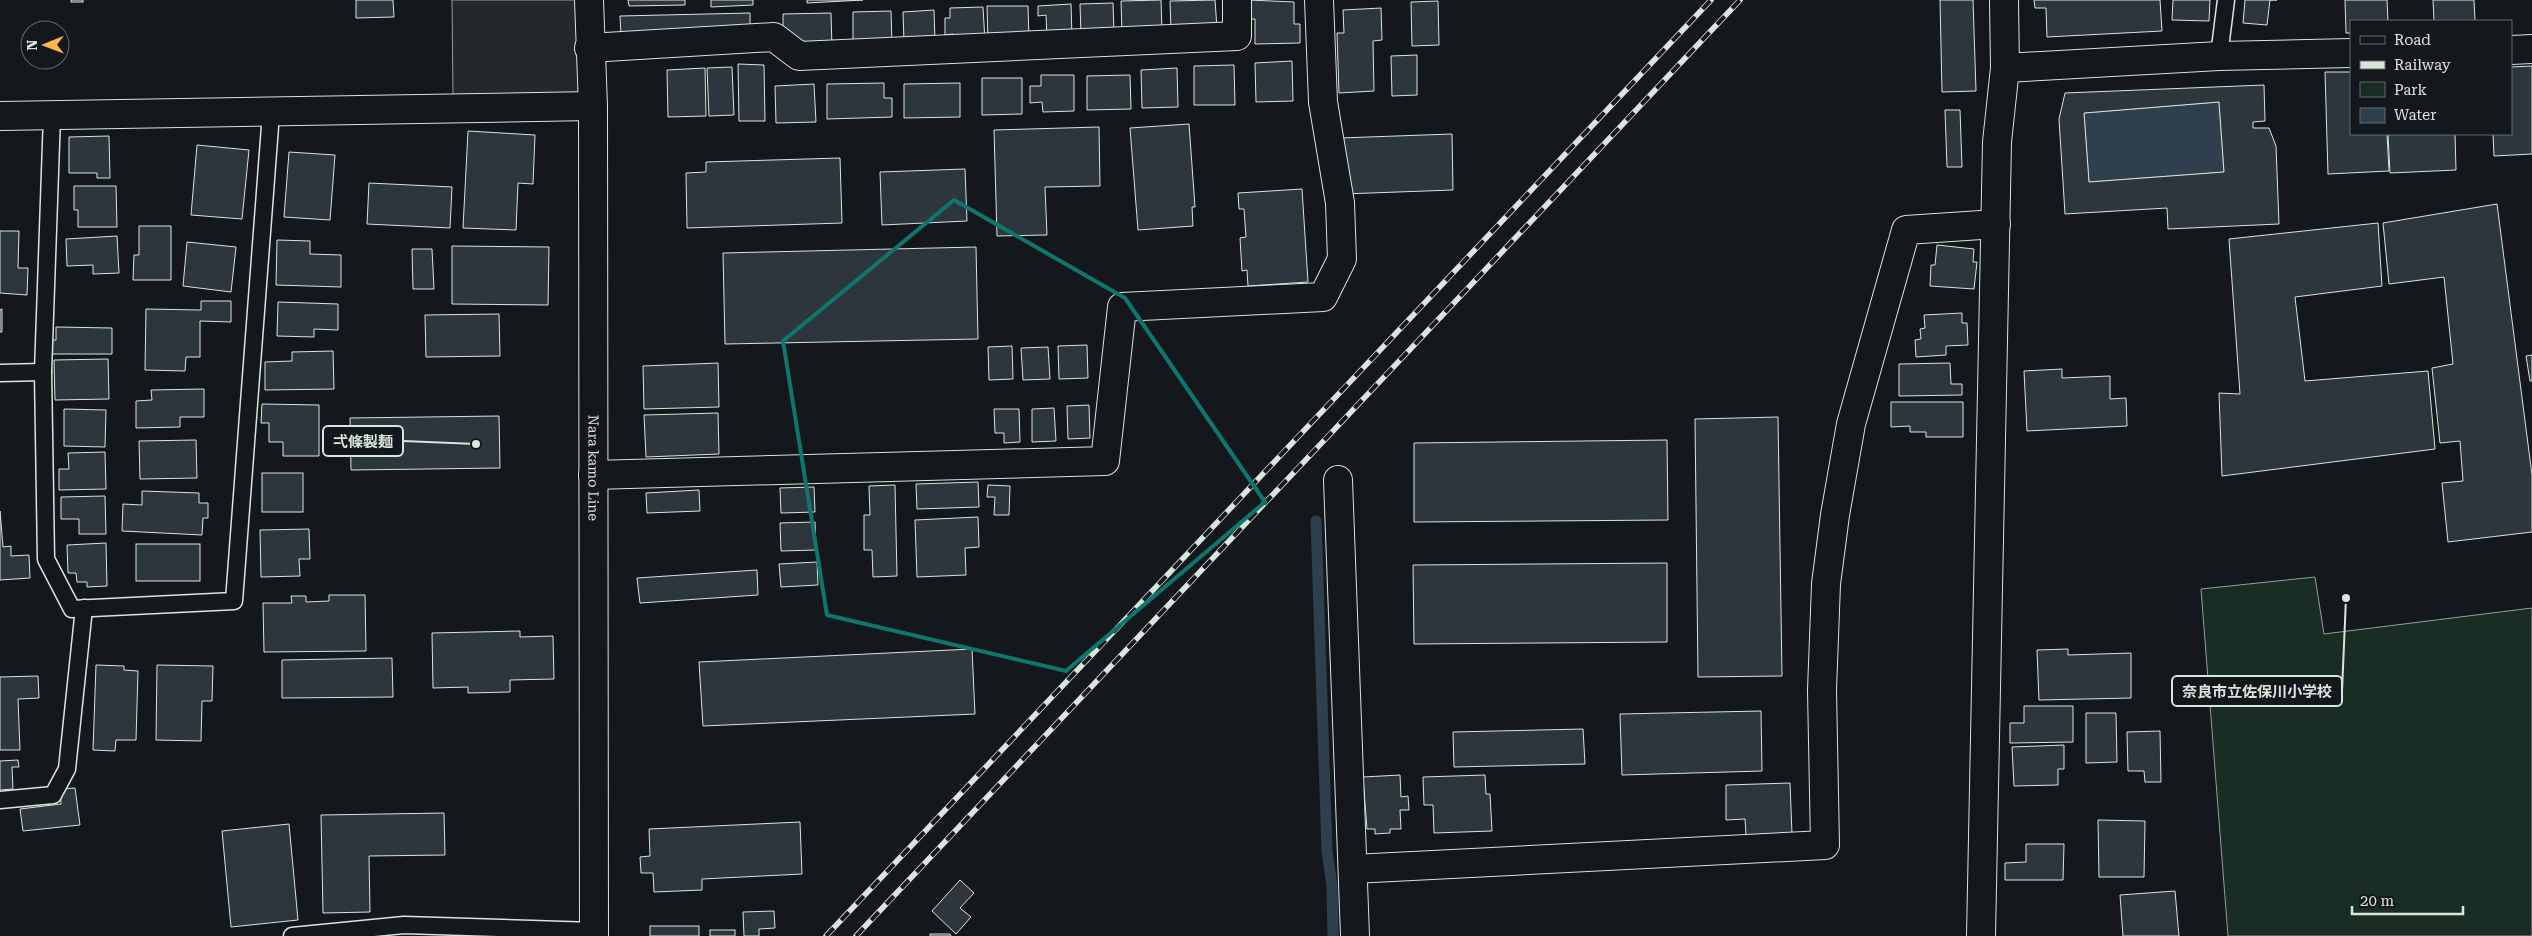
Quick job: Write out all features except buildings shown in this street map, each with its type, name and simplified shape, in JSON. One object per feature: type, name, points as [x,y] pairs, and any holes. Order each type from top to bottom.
[{"type":"street","name":"Nara kamo Line","points":[[589,0],[589,48],[594,106],[592,475],[594,933]]},
{"type":"street","points":[[589,48],[774,37],[799,56],[1237,36],[1237,0]]},
{"type":"street","points":[[592,475],[1105,461],[1122,307],[1323,297],[1342,259],[1340,203],[1323,102],[1319,0]]},
{"type":"street","points":[[1981,936],[1998,142],[2005,68],[2004,0]]},
{"type":"street","points":[[2512,50],[2532,49]]},
{"type":"street","points":[[2005,68],[2219,56],[2350,53]]},
{"type":"street","points":[[0,116],[271,113],[594,106]]},
{"type":"street","points":[[1353,869],[1825,845],[1822,690],[1826,584],[1835,515],[1851,424],[1906,230],[1996,224]]},
{"type":"street","points":[[1338,480],[1355,936]]},
{"type":"lane","points":[[2219,56],[2226,0]]},
{"type":"lane","points":[[52,115],[43,372],[46,559],[72,609],[234,600],[271,113]]},
{"type":"lane","points":[[0,373],[43,372]]},
{"type":"lane","points":[[0,800],[53,795],[67,768],[84,608]]},
{"type":"lane","points":[[292,936],[404,925],[594,933]]},
{"type":"highlighted area","points":[[954,200],[1125,298],[1265,502],[1066,671],[827,615],[783,341]]},
{"type":"green space","points":[[2315,577],[2324,634],[2532,608],[2532,936],[2228,936],[2201,589]]},
{"type":"shaded area","points":[[452,0],[580,0],[582,95],[453,98]]},
{"type":"water","points":[[2219,102],[2224,172],[2089,182],[2084,113]]},
{"type":"waterway","points":[[1316,521],[1327,851],[1332,886],[1333,936]]},
{"type":"railway","points":[[826,936],[1711,0]]},
{"type":"railway","points":[[856,936],[1740,0]]},
{"type":"place","name":"弌條製麺","points":[[476,444]]},
{"type":"place","name":"奈良市立佐保川小学校","points":[[2346,598]]}]
